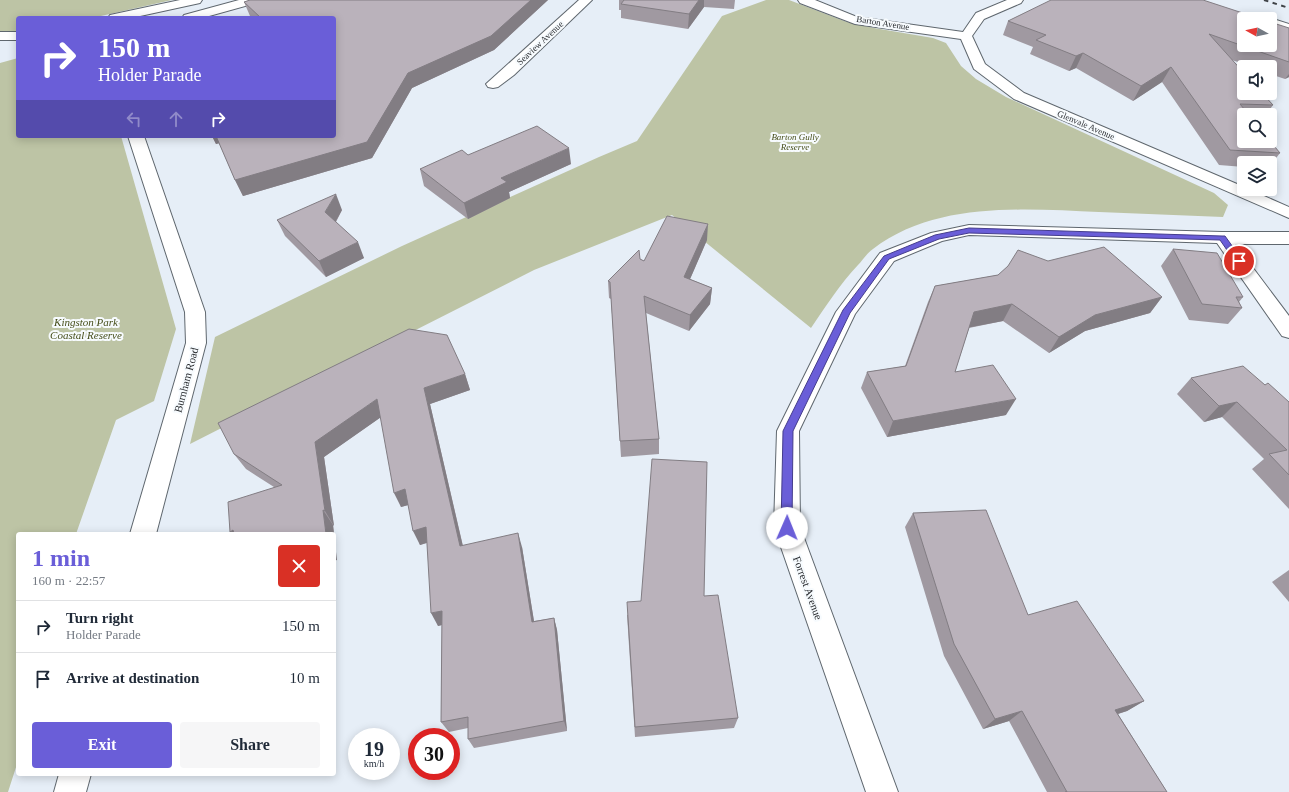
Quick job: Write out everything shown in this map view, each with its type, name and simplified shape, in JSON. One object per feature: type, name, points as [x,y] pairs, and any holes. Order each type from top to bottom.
[{"type":"street","points":[[123,16],[196,0]]},
{"type":"street","points":[[195,16],[252,0]]},
{"type":"street","name":"Seaview Avenue","points":[[493,84],[509,72],[586,0]]},
{"type":"street","name":"Barton Avenue","points":[[804,0],[855,20],[966,36]]},
{"type":"street","points":[[966,36],[980,16],[1017,0]]},
{"type":"street","points":[[1277,24],[1289,28]]},
{"type":"street","points":[[0,36],[16,36]]},
{"type":"street","name":"Glenvale Avenue","points":[[966,36],[979,66],[1019,96],[1289,213]]},
{"type":"street","name":"Burnham Road","points":[[137,138],[195,312],[196,343],[144,532]]},
{"type":"street","name":"Forrest Avenue","points":[[882,792],[787,528],[788,431],[846,312],[887,257],[937,237],[969,230],[1222,238],[1289,238]]},
{"type":"street","points":[[1222,238],[1289,331]]},
{"type":"street","points":[[70,792],[74,776]]},
{"type":"green space","points":[[0,0],[172,0],[101,16],[16,16],[16,31],[0,32]]},
{"type":"green space","name":"Barton Gully Reserve","points":[[766,0],[789,0],[847,22],[933,38],[946,43],[961,66],[976,79],[1006,97],[1214,193],[1228,205],[1223,217],[1041,210],[982,211],[952,215],[924,223],[898,234],[869,252],[839,287],[811,328],[672,215],[534,270],[190,444],[215,337],[402,246],[637,141],[722,16]]},
{"type":"green space","name":"Kingston Park Coastal Reserve","points":[[16,59],[16,138],[122,138],[176,329],[154,401],[116,420],[77,532],[16,532],[16,767],[8,792],[0,792],[0,63]]},
{"type":"building","points":[[250,0],[531,0],[491,36],[408,73],[367,142],[235,180],[217,138],[336,138],[336,16],[259,16],[244,2]]},
{"type":"building","points":[[624,0],[699,0],[689,14],[621,4]]},
{"type":"building","points":[[1051,0],[1203,0],[1240,12],[1237,12],[1237,44],[1209,34],[1237,65],[1237,100],[1268,100],[1273,105],[1240,104],[1243,108],[1237,108],[1237,148],[1276,148],[1280,153],[1230,150],[1171,67],[1141,86],[1083,53],[1076,56],[1036,40],[1046,35],[1008,21]]},
{"type":"building","points":[[1277,24],[1289,28],[1289,62],[1260,52],[1277,52]]},
{"type":"building","points":[[537,126],[569,148],[501,178],[507,182],[464,203],[420,169],[462,150],[468,155]]},
{"type":"building","points":[[336,194],[325,212],[358,242],[319,261],[277,220]]},
{"type":"building","points":[[667,216],[708,224],[684,277],[712,288],[690,315],[644,296],[659,439],[620,441],[610,282],[608,281],[639,250],[640,259],[644,261]]},
{"type":"building","points":[[1104,247],[1162,297],[1095,315],[1059,337],[1012,304],[974,312],[955,372],[993,365],[1016,399],[893,421],[867,372],[906,366],[935,286],[998,275],[1008,266],[1018,250],[1048,261]]},
{"type":"building","points":[[1173,249],[1217,253],[1243,297],[1236,297],[1242,308],[1202,304]]},
{"type":"building","points":[[409,329],[447,335],[465,374],[424,388],[460,546],[518,533],[532,622],[554,618],[564,721],[468,739],[468,717],[441,722],[442,611],[431,613],[426,527],[413,531],[405,489],[394,493],[377,399],[315,442],[325,511],[323,510],[326,532],[234,532],[233,530],[230,532],[228,502],[282,485],[234,454],[218,423]]},
{"type":"building","points":[[1243,366],[1265,385],[1268,383],[1289,402],[1289,475],[1269,454],[1287,450],[1237,402],[1219,406],[1191,378]]},
{"type":"building","points":[[652,459],[707,462],[704,596],[718,595],[738,718],[635,727],[627,602],[641,601]]},
{"type":"building","points":[[986,510],[1028,615],[1077,601],[1144,701],[1115,710],[1167,792],[1067,792],[1022,711],[995,719],[954,644],[913,513]]},
{"type":"railway","points":[[1264,0],[1289,8]]},
{"type":"route","points":[[787,528],[788,431],[846,312],[887,257],[937,237],[969,230],[1222,238],[1239,261]]}]
